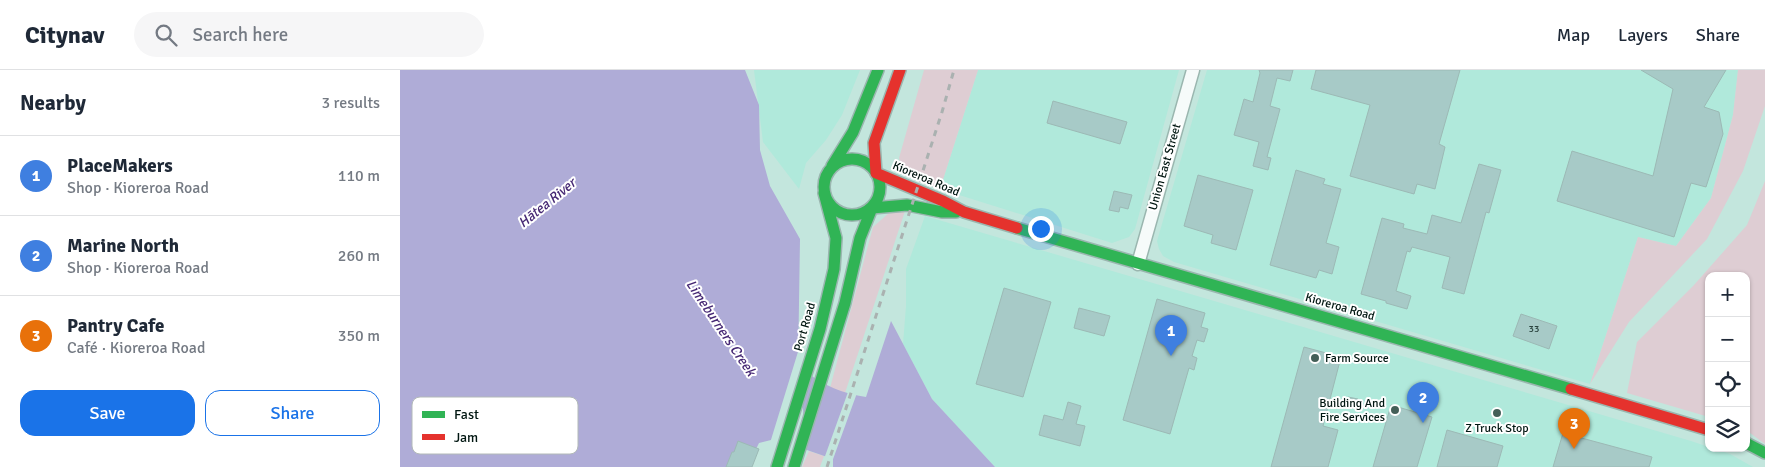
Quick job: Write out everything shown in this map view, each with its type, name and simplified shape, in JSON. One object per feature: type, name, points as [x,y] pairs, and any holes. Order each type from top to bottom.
[{"type":"main road","name":"Port Road","points":[[777,467],[817,338],[833,274],[837,247],[834,224],[825,204],[823,184],[825,176],[846,148],[878,70]]},
{"type":"main road","points":[[876,173],[874,143],[876,131],[900,70]]},
{"type":"main road","points":[[794,467],[845,303],[860,238],[880,191],[880,182],[876,173],[863,161],[845,159],[830,168]]},
{"type":"main road","name":"Kioreroa Road","points":[[876,173],[903,186],[944,200],[964,212],[1138,264],[1606,398],[1705,429]]},
{"type":"main road","points":[[824,193],[832,208],[848,216],[857,216],[872,208]]},
{"type":"main road","name":"Kioreroa Road","points":[[872,208],[907,205],[942,212],[964,212]]},
{"type":"main road","points":[[1750,445],[1765,453]]},
{"type":"street","name":"Union East Street","points":[[1138,264],[1193,70]]},
{"type":"shaded area","points":[[754,70],[860,70],[842,115],[826,140],[806,163],[799,189],[763,142]]},
{"type":"shaded area","points":[[924,70],[978,70],[940,189],[909,176],[901,166],[899,158]]},
{"type":"shaded area","points":[[978,70],[1179,70],[1135,229],[1129,237],[1112,243],[940,189]]},
{"type":"shaded area","points":[[1207,70],[1738,70],[1733,115],[1711,198],[1676,246],[1638,237],[1590,384],[1174,262],[1163,256],[1157,241]]},
{"type":"shaded area","points":[[1738,70],[1765,70],[1765,106],[1743,171],[1707,239],[1629,322],[1590,384],[1638,237],[1676,246],[1711,198],[1733,115]]},
{"type":"shaded area","points":[[1765,181],[1765,444],[1750,433],[1750,272],[1705,272],[1747,225]]},
{"type":"shaded area","points":[[906,208],[845,393],[830,388],[873,227],[890,212]]},
{"type":"shaded area","points":[[925,216],[1691,441],[1705,446],[1705,452],[1724,452],[1753,467],[995,467],[932,399],[903,344],[906,269]]},
{"type":"shaded area","points":[[1705,273],[1705,416],[1627,393],[1637,342]]},
{"type":"shaded area","points":[[809,451],[824,456],[820,467],[802,467]]},
{"type":"water","points":[[400,70],[745,70],[759,105],[760,150],[770,186],[800,239],[798,367],[830,386],[846,393],[866,397],[891,321],[932,399],[995,467],[833,467],[833,459],[775,439],[759,443],[747,467],[400,467]]},
{"type":"pier","points":[[801,342],[800,366],[806,453],[775,441],[770,443]]},
{"type":"pier","points":[[848,392],[857,393],[832,462],[824,459]]},
{"type":"building","points":[[1259,70],[1293,70],[1290,81],[1277,78],[1270,106],[1280,109],[1267,157],[1271,158],[1268,170],[1253,166],[1259,142],[1234,135],[1244,99],[1253,102],[1260,73]]},
{"type":"building","points":[[1316,70],[1460,70],[1439,144],[1445,147],[1435,189],[1417,184],[1414,194],[1350,176],[1370,105],[1311,89]]},
{"type":"building","points":[[1641,70],[1726,70],[1704,107],[1719,112],[1723,134],[1706,187],[1691,183],[1674,237],[1557,201],[1572,151],[1653,176],[1673,89]]},
{"type":"building","points":[[1053,101],[1127,122],[1120,144],[1047,123]]},
{"type":"building","points":[[1479,164],[1501,170],[1489,213],[1486,212],[1464,294],[1442,288],[1450,257],[1412,247],[1410,252],[1407,251],[1396,291],[1411,296],[1407,309],[1361,294],[1382,218],[1404,224],[1403,228],[1427,234],[1432,215],[1461,223]]},
{"type":"building","points":[[1296,170],[1325,179],[1323,184],[1341,189],[1326,243],[1339,247],[1332,274],[1319,270],[1316,278],[1270,265]]},
{"type":"building","points":[[1198,175],[1253,190],[1236,250],[1211,243],[1213,235],[1184,226]]},
{"type":"building","points":[[1114,191],[1132,195],[1128,209],[1120,207],[1119,212],[1109,210]]},
{"type":"building","points":[[1004,288],[1051,302],[1023,397],[976,384]]},
{"type":"building","points":[[1157,299],[1205,313],[1201,327],[1208,329],[1204,342],[1197,340],[1192,356],[1197,358],[1194,370],[1189,368],[1170,434],[1123,420]]},
{"type":"building","points":[[1079,308],[1110,316],[1104,336],[1074,328]]},
{"type":"building","points":[[1521,314],[1557,326],[1549,349],[1513,336]]},
{"type":"building","points":[[1304,347],[1341,357],[1323,426],[1338,430],[1328,467],[1271,467]]},
{"type":"building","points":[[1348,397],[1358,399],[1356,409],[1346,407]]},
{"type":"building","points":[[1068,402],[1081,406],[1076,424],[1085,426],[1080,446],[1039,435],[1044,415],[1063,420]]},
{"type":"building","points":[[1391,405],[1432,417],[1417,467],[1373,467]]},
{"type":"building","points":[[1447,430],[1503,446],[1497,467],[1437,467]]},
{"type":"building","points":[[1563,433],[1652,457],[1649,467],[1553,467]]},
{"type":"building","points":[[738,441],[759,449],[752,467],[726,467]]},
{"type":"railway","points":[[827,467],[954,70]]},
{"type":"traffic: fast","points":[[832,166],[853,132],[878,70]]},
{"type":"traffic: fast","points":[[846,159],[858,159],[868,163],[876,171],[880,187],[876,203],[868,211],[858,215],[846,215],[836,211],[828,203],[824,193],[824,181],[828,171],[836,163],[846,159]]},
{"type":"traffic: fast","points":[[777,467],[820,329],[834,269],[836,238],[824,193]]},
{"type":"traffic: fast","points":[[794,467],[845,303],[860,238],[872,208],[907,205],[942,212],[956,212]]},
{"type":"traffic: fast","points":[[1017,228],[1571,389]]},
{"type":"traffic: fast","points":[[1750,445],[1765,453]]},
{"type":"traffic: jam","points":[[900,70],[874,143],[876,173],[943,201],[964,212],[1017,228]]},
{"type":"traffic: jam","points":[[1571,389],[1705,429]]},
{"type":"place","name":"PlaceMakers","points":[[1171,356]]},
{"type":"place","name":"Farm Source","points":[[1315,358]]},
{"type":"place","name":"Building And Fire Services","points":[[1395,410]]},
{"type":"place","name":"Z Truck Stop","points":[[1497,413]]},
{"type":"place","name":"Marine North","points":[[1423,423]]},
{"type":"place","name":"Pantry Cafe","points":[[1574,449]]},
{"type":"water label","name":"Hātea River","points":[[547,203]]},
{"type":"water label","name":"Limeburners Creek","points":[[721,328]]}]
